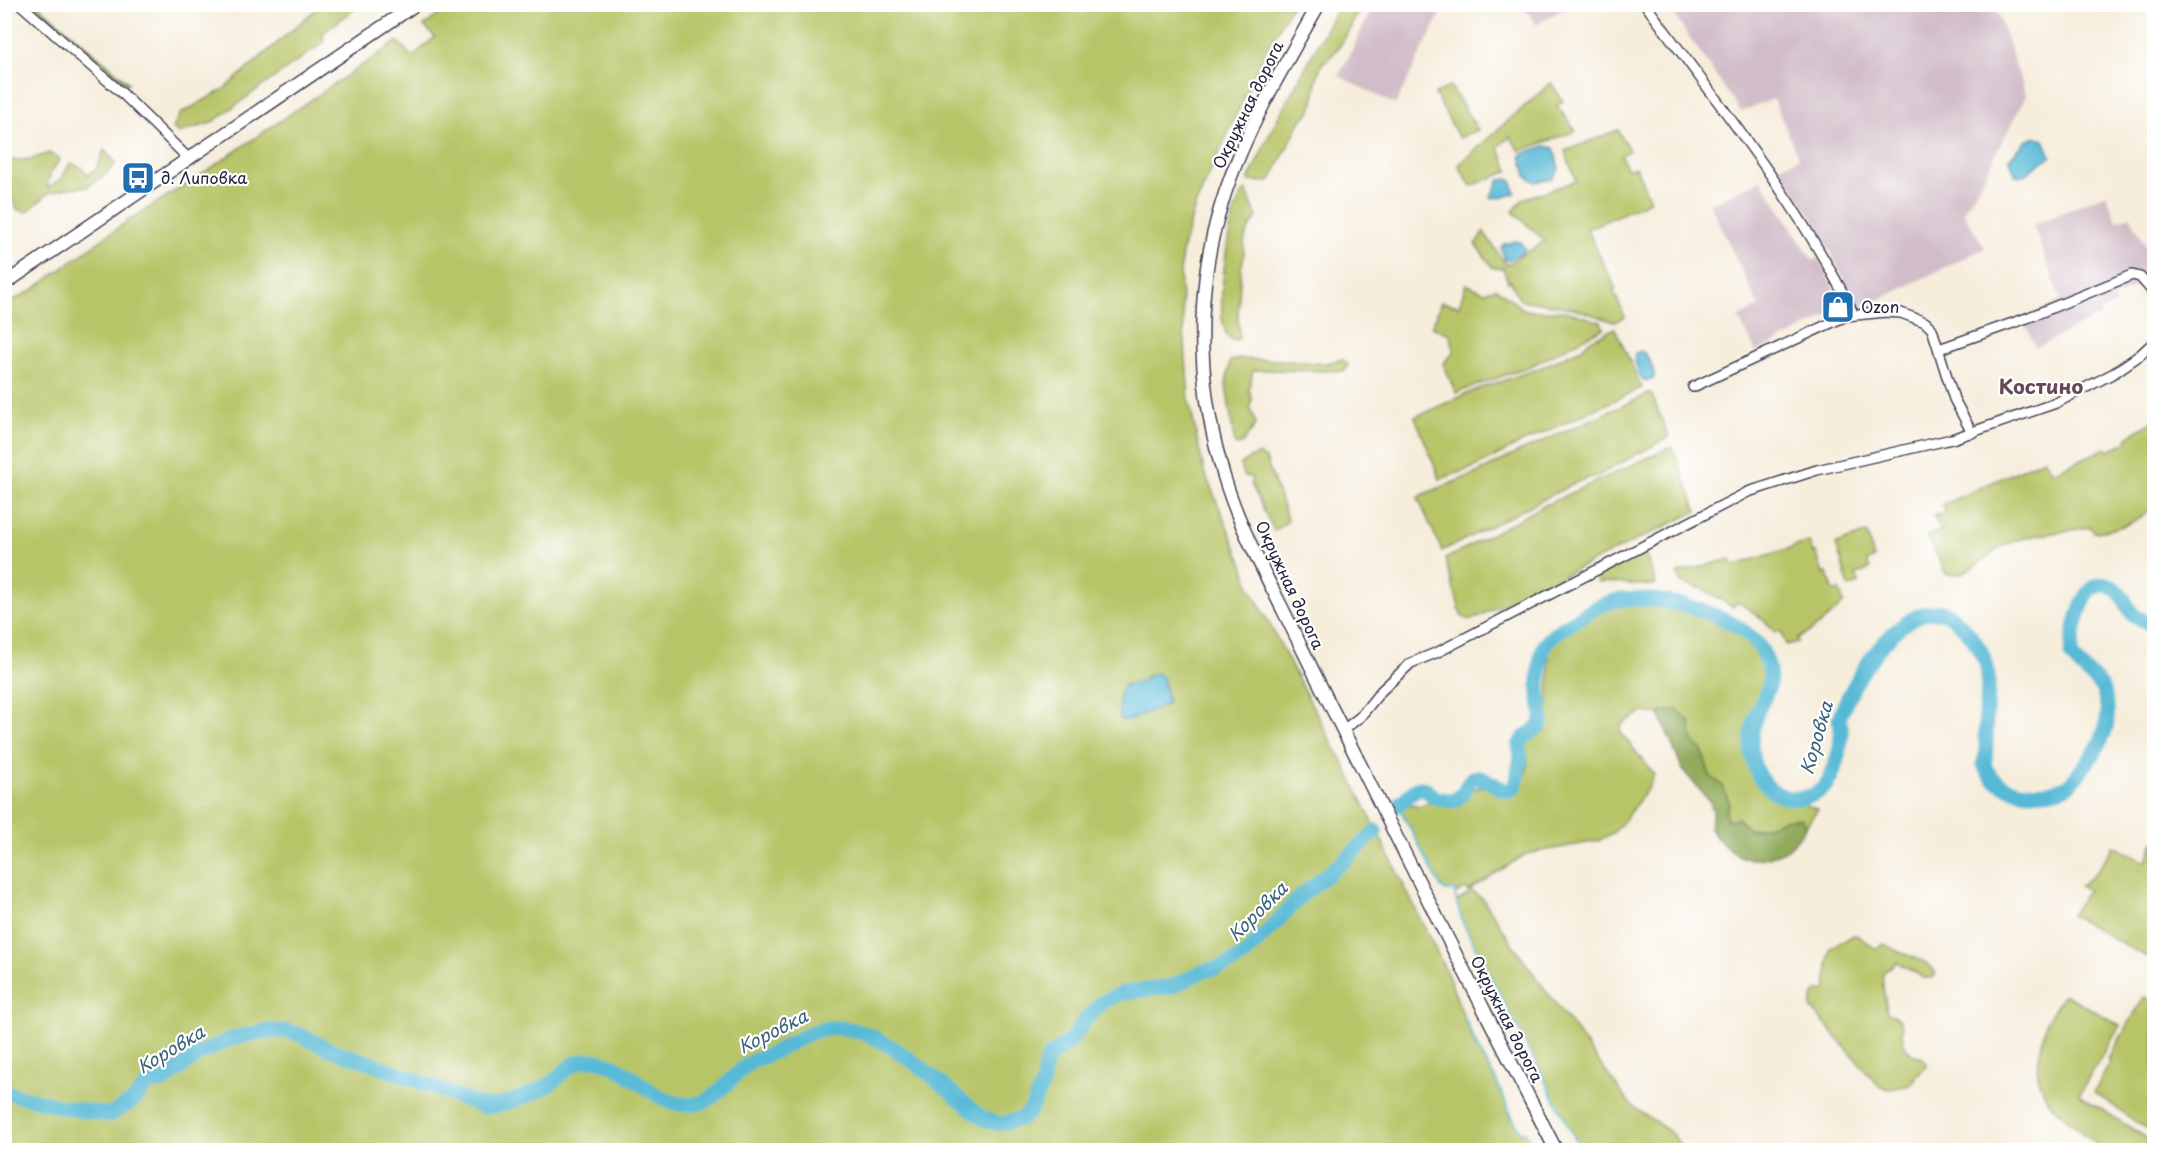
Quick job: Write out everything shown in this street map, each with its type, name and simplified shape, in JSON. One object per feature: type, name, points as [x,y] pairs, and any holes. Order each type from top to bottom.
[{"type":"main road","points":[[4,284],[416,4]]},
{"type":"main road","name":"Окружная дорога","points":[[1318,4],[1264,102],[1227,184],[1212,241],[1203,311],[1203,350],[1211,426],[1221,466],[1234,502],[1271,586],[1556,1150]]},
{"type":"street","points":[[20,4],[124,95],[189,159]]},
{"type":"street","points":[[1645,4],[1739,132],[1809,233],[1854,315]]},
{"type":"street","points":[[1938,349],[2016,322],[2132,275],[2140,277],[2154,293]]},
{"type":"street","points":[[1693,387],[1839,318],[1894,312],[1916,318],[1932,329],[1954,399],[1972,433]]},
{"type":"street","points":[[1343,730],[1360,717],[1382,691],[1415,660],[1438,652],[1748,492],[1817,470],[1928,446],[2056,403],[2128,364],[2154,342]]},
{"type":"shaded area","points":[[1374,5],[1418,5],[1440,15],[1395,105],[1339,76]]},
{"type":"shaded area","points":[[1523,5],[1570,5],[1536,25]]},
{"type":"shaded area","points":[[1667,5],[1995,5],[2026,96],[1977,190],[1963,212],[1985,248],[1866,306],[1856,304],[1823,236],[1780,167],[1799,158],[1773,99],[1741,112]]},
{"type":"shaded area","points":[[1761,180],[1813,261],[1818,258],[1844,308],[1756,352],[1738,317],[1759,307],[1710,204]]},
{"type":"shaded area","points":[[2106,194],[2116,221],[2130,216],[2154,262],[2154,279],[2113,298],[2115,304],[2100,311],[2101,315],[2035,348],[2023,317],[2061,301],[2033,225]]},
{"type":"green space","points":[[322,4],[360,5],[323,33],[324,42],[211,123],[178,133],[173,128],[180,114],[224,89]]},
{"type":"green space","points":[[29,5],[38,5],[129,83],[125,87]]},
{"type":"green space","points":[[451,5],[1292,5],[1264,54],[1195,206],[1182,251],[1180,273],[1189,401],[1204,471],[1250,587],[1340,756],[1447,973],[1476,1048],[1496,1081],[1512,1119],[1521,1132],[1525,1132],[1535,1150],[5,1150],[4,305],[31,291],[126,222],[196,178],[398,41],[412,57],[435,37],[424,26]]},
{"type":"green space","points":[[1339,5],[1361,5],[1340,45],[1322,63],[1316,81],[1311,111],[1301,120],[1270,182],[1248,181],[1271,131]]},
{"type":"green space","points":[[1551,83],[1563,101],[1557,106],[1576,131],[1520,151],[1510,137],[1498,147],[1509,171],[1471,186],[1458,165]]},
{"type":"green space","points":[[1450,86],[1478,130],[1459,138],[1435,94]]},
{"type":"green space","points":[[1618,130],[1629,150],[1621,156],[1628,169],[1636,167],[1650,201],[1587,229],[1616,289],[1613,290],[1625,317],[1614,322],[1573,308],[1521,300],[1511,281],[1508,282],[1503,268],[1493,268],[1475,244],[1484,232],[1506,265],[1545,241],[1513,212],[1523,199],[1576,181],[1565,151]]},
{"type":"green space","points":[[104,150],[116,163],[106,174],[87,187],[68,188],[49,193],[27,212],[18,210],[9,196],[5,196],[5,161],[32,159],[49,153],[60,159],[50,174],[47,188],[62,178],[70,163],[82,168],[88,175],[97,168]]},
{"type":"green space","points":[[1246,190],[1257,217],[1244,243],[1238,313],[1239,339],[1235,341],[1227,336],[1223,324],[1222,289],[1226,250],[1234,213]]},
{"type":"green space","points":[[1466,284],[1484,292],[1496,288],[1523,309],[1567,311],[1601,322],[1604,328],[1533,365],[1456,393],[1443,364],[1454,351],[1450,334],[1432,327],[1441,302],[1459,306]]},
{"type":"green space","points":[[1615,328],[1642,388],[1521,443],[1475,467],[1440,479],[1415,417],[1478,389],[1535,370],[1579,350],[1591,340]]},
{"type":"green space","points":[[1240,359],[1329,363],[1342,359],[1348,365],[1345,371],[1253,370],[1249,389],[1252,400],[1250,406],[1256,424],[1242,444],[1235,445],[1226,385],[1230,361]]},
{"type":"green space","points":[[1651,393],[1669,437],[1599,475],[1579,481],[1442,551],[1418,498]]},
{"type":"green space","points":[[2154,421],[2154,507],[2147,513],[2126,525],[2111,530],[2094,532],[2090,527],[2016,541],[1999,548],[1970,569],[1955,574],[1946,574],[1927,536],[1941,531],[1934,516],[1946,512],[1942,505],[2044,459],[2053,472],[2106,448],[2108,451],[2126,442],[2127,437]]},
{"type":"green space","points":[[1673,448],[1697,511],[1471,620],[1462,617],[1445,559],[1541,507]]},
{"type":"green space","points":[[1259,454],[1266,459],[1288,521],[1274,531],[1251,484],[1252,478],[1243,475],[1240,465]]},
{"type":"green space","points":[[1867,533],[1874,558],[1867,562],[1870,569],[1856,575],[1859,583],[1849,587],[1836,544]]},
{"type":"green space","points":[[1809,542],[1813,553],[1816,552],[1823,574],[1827,573],[1834,591],[1839,590],[1844,603],[1828,618],[1797,639],[1798,642],[1786,645],[1781,631],[1775,633],[1763,619],[1738,602],[1733,607],[1703,589],[1681,583],[1677,573],[1731,559],[1733,566]]},
{"type":"green space","points":[[1645,552],[1656,584],[1598,583],[1595,576]]},
{"type":"green space","points":[[1641,603],[1694,614],[1711,620],[1728,627],[1755,649],[1764,664],[1767,681],[1748,728],[1747,749],[1751,770],[1763,788],[1778,800],[1786,803],[1804,802],[1818,809],[1806,826],[1802,819],[1748,830],[1727,819],[1701,748],[1697,748],[1692,740],[1690,721],[1664,711],[1659,714],[1642,712],[1621,725],[1620,732],[1654,774],[1649,787],[1619,827],[1598,841],[1526,854],[1470,890],[1483,899],[1519,954],[1629,1103],[1673,1135],[1682,1150],[1581,1150],[1463,923],[1457,901],[1468,895],[1469,890],[1456,894],[1454,890],[1446,891],[1441,887],[1398,805],[1404,802],[1419,806],[1434,800],[1459,806],[1473,789],[1482,786],[1493,788],[1504,796],[1513,795],[1526,774],[1528,761],[1525,749],[1528,741],[1545,731],[1548,721],[1549,647],[1573,629],[1606,610],[1622,604]]},
{"type":"green space","points":[[1678,710],[1690,722],[1692,739],[1697,747],[1701,748],[1710,776],[1722,785],[1730,804],[1726,811],[1727,819],[1738,818],[1749,830],[1788,819],[1802,819],[1806,826],[1789,848],[1782,853],[1768,857],[1750,859],[1728,849],[1710,829],[1713,811],[1710,802],[1683,770],[1659,714],[1664,711]]},
{"type":"green space","points":[[2154,842],[2154,961],[2071,915],[2088,890],[2080,886],[2098,870],[2113,846],[2146,862]]},
{"type":"green space","points":[[1853,935],[1876,949],[1885,944],[1923,961],[1936,974],[1932,978],[1924,978],[1897,962],[1883,973],[1887,1013],[1900,1020],[1908,1050],[1914,1056],[1922,1057],[1927,1064],[1910,1085],[1889,1089],[1879,1086],[1811,1008],[1817,991],[1825,991],[1827,987],[1831,948]]},
{"type":"green space","points":[[2064,994],[2120,1025],[2079,1095],[2148,1139],[2143,1150],[2103,1150],[2052,1106],[2044,1094],[2037,1068],[2046,1022]]},
{"type":"green space","points":[[2144,997],[2154,1002],[2154,1135],[2094,1092],[2110,1063],[2108,1059]]},
{"type":"water","points":[[2036,137],[2044,140],[2051,156],[2021,177],[2016,176],[2009,159],[2026,141]]},
{"type":"water","points":[[1545,146],[1554,148],[1559,169],[1552,179],[1535,182],[1526,176],[1521,156]]},
{"type":"water","points":[[1499,180],[1512,181],[1515,193],[1505,197],[1490,198]]},
{"type":"water","points":[[1516,241],[1520,242],[1525,249],[1523,253],[1505,261],[1501,247]]},
{"type":"water","points":[[1641,351],[1648,359],[1654,375],[1654,378],[1645,381],[1635,359],[1635,353]]},
{"type":"water","points":[[1157,673],[1163,678],[1168,703],[1137,716],[1135,719],[1121,720],[1119,702],[1121,689],[1128,684],[1144,681],[1146,676]]},
{"type":"waterway","name":"Коровка","points":[[1398,805],[1416,789],[1421,788],[1434,797],[1452,801],[1464,792],[1473,778],[1487,780],[1507,791],[1512,790],[1516,784],[1521,755],[1519,746],[1542,720],[1539,682],[1545,644],[1554,634],[1608,602],[1631,599],[1651,600],[1695,608],[1716,616],[1751,637],[1764,655],[1770,677],[1768,689],[1754,722],[1752,757],[1755,768],[1768,787],[1778,794],[1794,798],[1811,795],[1826,785],[1838,756],[1841,735],[1839,719],[1854,686],[1878,650],[1893,634],[1909,621],[1925,613],[1942,612],[1952,617],[1981,651],[1988,674],[1984,764],[1989,774],[2007,787],[2031,792],[2055,790],[2071,783],[2095,751],[2104,734],[2107,716],[2105,696],[2099,684],[2071,654],[2077,620],[2087,595],[2094,587],[2104,585],[2115,589],[2121,594],[2134,615],[2154,625]]},
{"type":"waterway","points":[[1398,805],[1441,887],[1446,891],[1454,890],[1463,923],[1581,1150]]},
{"type":"waterway","name":"Коровка","points":[[4,1092],[62,1107],[110,1115],[133,1101],[147,1084],[164,1081],[197,1055],[233,1038],[266,1031],[287,1031],[484,1107],[506,1103],[538,1091],[550,1084],[570,1066],[589,1060],[604,1062],[618,1068],[656,1095],[684,1105],[708,1100],[753,1061],[805,1035],[817,1030],[844,1028],[866,1034],[887,1044],[909,1058],[984,1119],[1000,1124],[1023,1118],[1031,1110],[1043,1083],[1045,1065],[1049,1057],[1071,1040],[1084,1021],[1102,1002],[1122,993],[1173,986],[1201,972],[1227,965],[1244,956],[1301,896],[1376,831]]},
{"type":"waterway","points":[[1466,1020],[1514,1120],[1521,1132],[1525,1132],[1535,1150]]},
{"type":"place","name":"д. Липовка","points":[[138,178]]},
{"type":"place","name":"Ozon","points":[[1838,307]]},
{"type":"district","name":"Костино","points":[[2041,387]]}]
